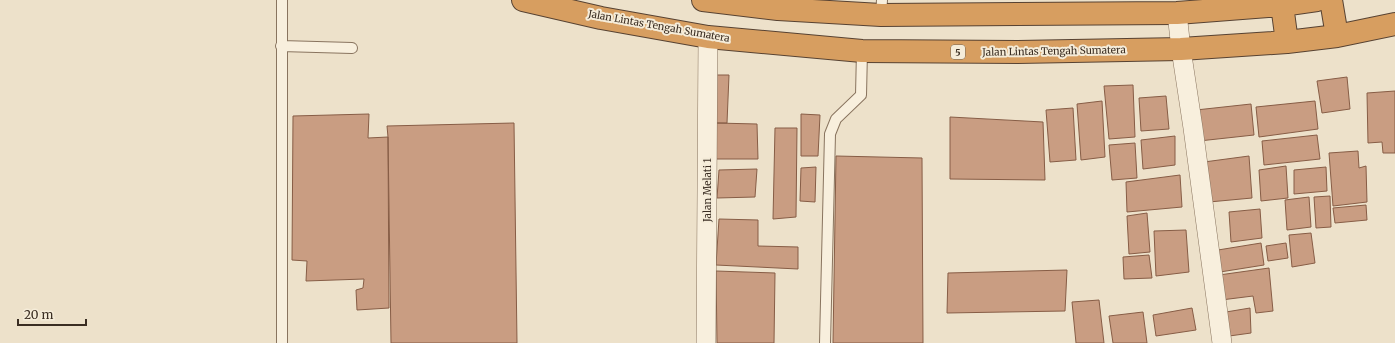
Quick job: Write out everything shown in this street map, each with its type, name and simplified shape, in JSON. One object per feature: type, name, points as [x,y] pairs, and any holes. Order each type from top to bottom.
[{"type":"highway","name":"Jalan Lintas Tengah Sumatera","points":[[523,0],[602,18],[708,36],[862,51],[1018,52],[1181,49],[1287,42],[1336,36],[1395,24]]},
{"type":"highway","points":[[703,0],[778,9],[882,7],[1177,13],[1282,5],[1317,0]]},
{"type":"highway","points":[[1331,0],[1336,36]]},
{"type":"highway","points":[[1282,5],[1287,42]]},
{"type":"street","points":[[1177,13],[1222,343]]},
{"type":"street","name":"Jalan Melati 1","points":[[706,343],[708,36]]},
{"type":"lane","points":[[282,0],[282,343]]},
{"type":"lane","points":[[281,46],[352,48]]},
{"type":"lane","points":[[824,343],[830,134],[836,119],[861,95],[862,51]]},
{"type":"building","points":[[714,75],[729,75],[727,123],[712,123]]},
{"type":"building","points":[[1347,77],[1350,109],[1322,113],[1317,81]]},
{"type":"building","points":[[1133,85],[1135,137],[1109,139],[1104,86]]},
{"type":"building","points":[[1395,91],[1395,153],[1383,153],[1382,142],[1368,143],[1367,93]]},
{"type":"building","points":[[1166,96],[1169,129],[1141,131],[1139,98]]},
{"type":"building","points":[[1102,101],[1105,157],[1081,160],[1077,104]]},
{"type":"building","points":[[1315,101],[1318,129],[1259,137],[1256,107]]},
{"type":"building","points":[[1251,104],[1254,135],[1199,141],[1196,110]]},
{"type":"building","points":[[1073,108],[1076,160],[1050,162],[1046,110]]},
{"type":"building","points":[[369,114],[368,138],[388,137],[389,308],[357,310],[356,290],[363,288],[364,279],[306,281],[307,261],[292,260],[293,116]]},
{"type":"building","points":[[801,114],[820,115],[818,156],[801,156]]},
{"type":"building","points":[[950,117],[1043,122],[1045,180],[950,179]]},
{"type":"building","points":[[514,123],[517,343],[391,343],[387,126]]},
{"type":"building","points":[[716,123],[757,124],[758,159],[715,159]]},
{"type":"building","points":[[775,128],[797,128],[796,217],[773,219]]},
{"type":"building","points":[[1317,135],[1320,159],[1264,165],[1262,141]]},
{"type":"building","points":[[1175,136],[1175,165],[1143,169],[1141,140]]},
{"type":"building","points":[[1135,143],[1137,178],[1112,180],[1109,145]]},
{"type":"building","points":[[1358,151],[1359,168],[1366,166],[1367,202],[1333,206],[1329,153]]},
{"type":"building","points":[[836,156],[922,158],[923,343],[833,343]]},
{"type":"building","points":[[1249,156],[1252,198],[1209,202],[1204,162]]},
{"type":"building","points":[[1286,166],[1288,198],[1261,201],[1259,170]]},
{"type":"building","points":[[816,167],[815,202],[800,201],[801,168]]},
{"type":"building","points":[[1326,167],[1327,191],[1294,194],[1294,170]]},
{"type":"building","points":[[757,169],[755,197],[717,198],[719,170]]},
{"type":"building","points":[[1180,175],[1182,207],[1127,212],[1126,182]]},
{"type":"building","points":[[1330,196],[1331,227],[1316,228],[1314,197]]},
{"type":"building","points":[[1309,197],[1311,227],[1287,230],[1285,200]]},
{"type":"building","points":[[1366,205],[1367,220],[1335,223],[1333,208]]},
{"type":"building","points":[[1260,209],[1262,238],[1231,242],[1229,212]]},
{"type":"building","points":[[1147,213],[1150,252],[1129,254],[1127,216]]},
{"type":"building","points":[[719,219],[758,220],[758,246],[798,247],[798,269],[716,265]]},
{"type":"building","points":[[1186,230],[1189,272],[1156,276],[1154,231]]},
{"type":"building","points":[[1311,233],[1315,263],[1292,267],[1289,235]]},
{"type":"building","points":[[1261,243],[1264,265],[1220,272],[1218,250]]},
{"type":"building","points":[[1286,243],[1288,258],[1268,261],[1266,246]]},
{"type":"building","points":[[1149,255],[1152,278],[1124,279],[1123,257]]},
{"type":"building","points":[[1269,268],[1273,311],[1256,313],[1253,296],[1221,300],[1219,275]]},
{"type":"building","points":[[1067,270],[1065,311],[947,313],[948,273]]},
{"type":"building","points":[[716,271],[775,273],[774,343],[717,343]]},
{"type":"building","points":[[1099,300],[1104,343],[1076,343],[1072,302]]},
{"type":"building","points":[[1192,308],[1196,330],[1156,336],[1153,315]]},
{"type":"building","points":[[1250,308],[1251,333],[1222,337],[1220,313]]},
{"type":"building","points":[[1143,312],[1147,343],[1113,343],[1109,316]]}]
